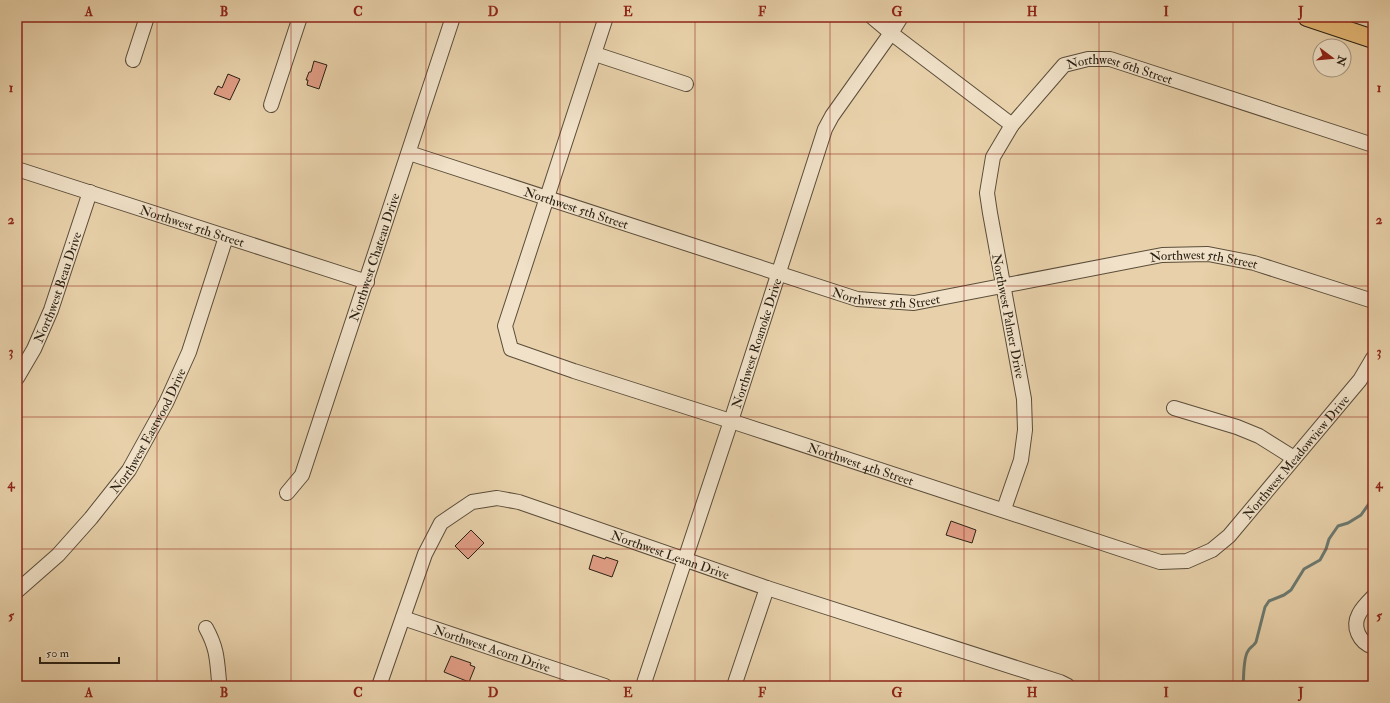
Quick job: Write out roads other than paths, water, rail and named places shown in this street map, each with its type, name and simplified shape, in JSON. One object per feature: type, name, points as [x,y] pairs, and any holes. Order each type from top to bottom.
[{"type":"main road","points":[[1307,17],[1373,39]]},
{"type":"street","points":[[132,60],[147,17]]},
{"type":"street","points":[[271,105],[300,17]]},
{"type":"street","name":"Northwest Chateau Drive","points":[[286,493],[302,475],[367,282],[453,17]]},
{"type":"street","points":[[548,199],[606,17]]},
{"type":"street","points":[[872,17],[1012,125]]},
{"type":"street","name":"Northwest Roanoke Drive","points":[[643,686],[686,560],[825,129],[832,116],[901,17]]},
{"type":"street","points":[[595,54],[686,84]]},
{"type":"street","name":"Northwest 6th Street","points":[[1012,125],[1064,65],[1088,59],[1110,60],[1373,145]]},
{"type":"street","name":"Northwest Palmer Drive","points":[[1004,509],[1021,460],[1025,430],[1024,399],[987,193],[993,157],[1012,125]]},
{"type":"street","name":"Northwest 5th Street","points":[[409,153],[857,299],[914,303],[1162,254],[1208,254],[1254,263],[1373,301]]},
{"type":"street","name":"Northwest 5th Street","points":[[17,169],[367,282]]},
{"type":"street","name":"Northwest Beau Drive","points":[[17,378],[34,349],[51,310],[90,192]]},
{"type":"street","name":"Northwest 4th Street","points":[[548,199],[505,326],[511,349],[581,374],[1004,509],[1160,562],[1187,561],[1212,550]]},
{"type":"street","name":"Northwest Eastwood Drive","points":[[17,591],[58,555],[91,518],[129,470],[166,403],[189,352],[226,237]]},
{"type":"street","name":"Northwest Meadowview Drive","points":[[1212,550],[1229,536],[1360,380],[1373,358]]},
{"type":"street","points":[[1174,408],[1237,427],[1259,436],[1294,458]]},
{"type":"street","name":"Northwest Leann Drive","points":[[379,686],[424,554],[441,523],[472,502],[497,498],[519,502],[767,588],[1060,682],[1068,686]]},
{"type":"street","points":[[734,686],[767,588]]},
{"type":"street","points":[[1373,597],[1359,613],[1356,622],[1357,631],[1361,641],[1373,647]]},
{"type":"street","name":"Northwest Acorn Drive","points":[[403,618],[604,686]]},
{"type":"street","points":[[206,628],[216,649],[220,681],[219,686]]},
{"type":"waterway","points":[[1243,686],[1246,654],[1256,642],[1265,607],[1269,601],[1284,595],[1291,590],[1304,569],[1320,560],[1329,539],[1338,526],[1348,523],[1361,515],[1373,498]]}]
